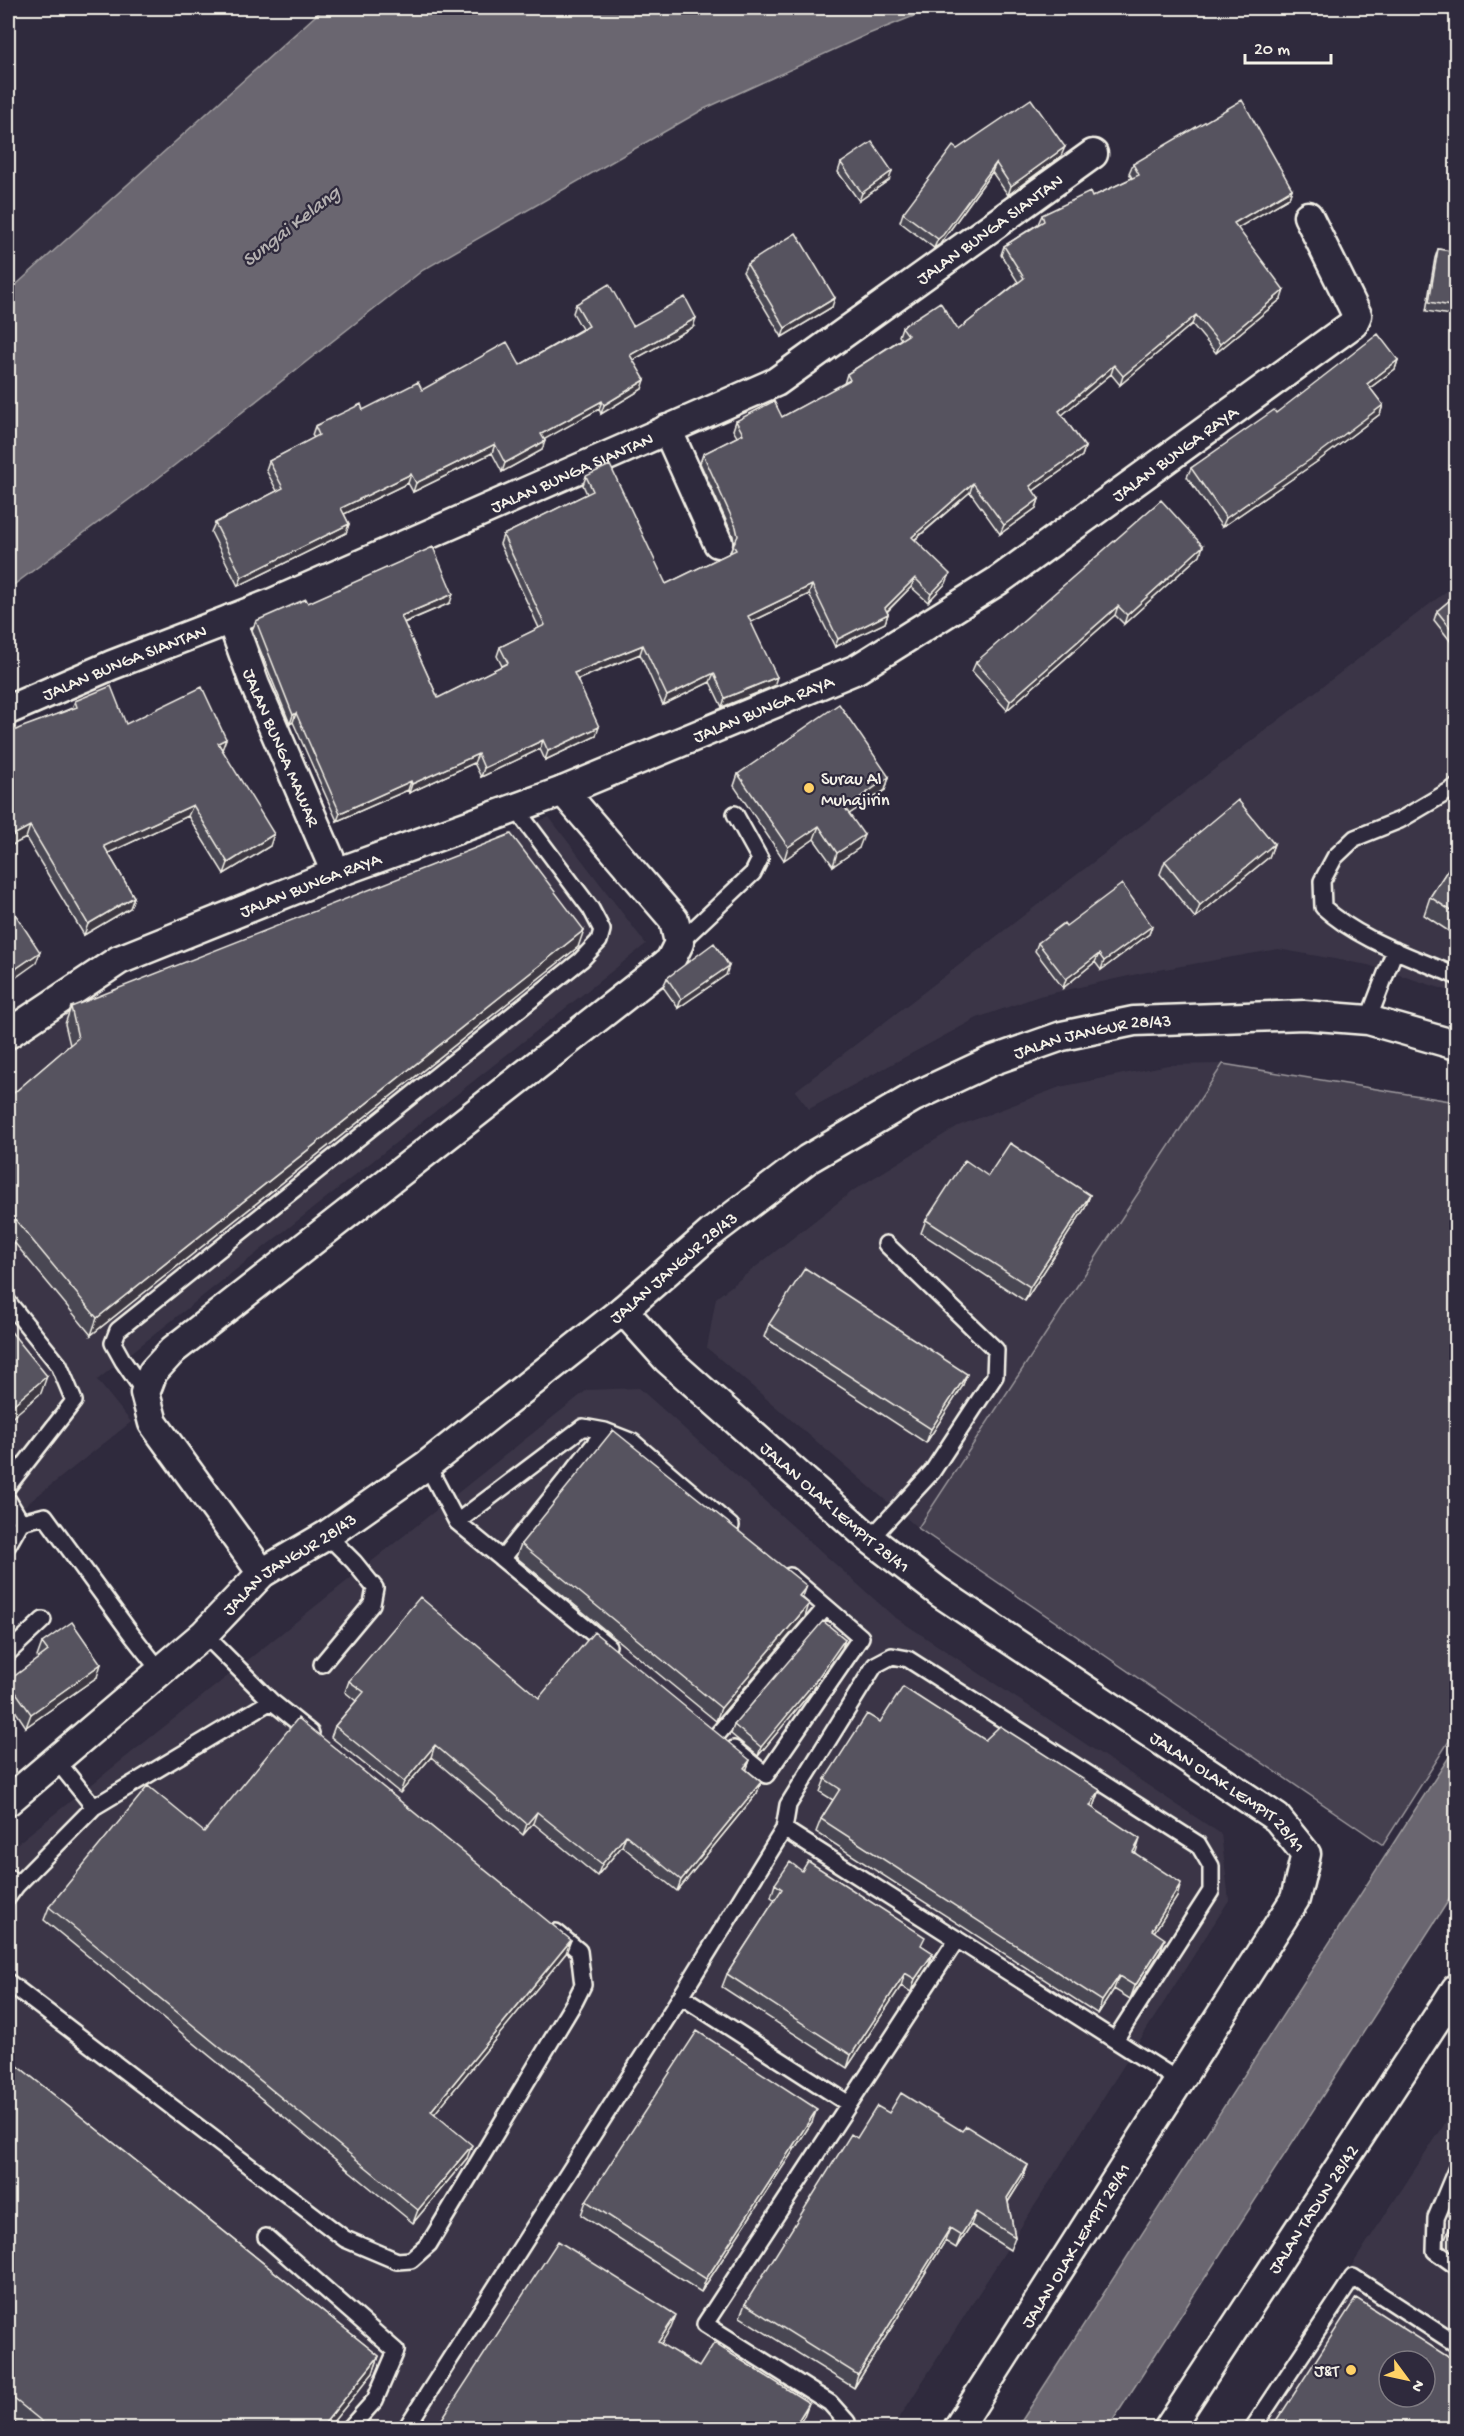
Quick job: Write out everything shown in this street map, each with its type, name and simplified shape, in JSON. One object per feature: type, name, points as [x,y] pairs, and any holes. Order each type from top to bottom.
[{"type":"street","name":"JALAN BUNGA SIANTAN","points":[[8,710],[112,665],[231,619],[776,382],[1093,154]]},
{"type":"street","name":"JALAN BUNGA RAYA","points":[[8,1034],[119,960],[336,873],[563,791],[857,669],[999,580],[1353,324],[1357,315],[1308,216]]},
{"type":"street","points":[[667,429],[718,543]]},
{"type":"street","name":"JALAN BUNGA MAWAR","points":[[231,619],[255,685],[336,873]]},
{"type":"street","points":[[262,1573],[153,1423],[145,1393],[153,1372],[173,1350],[670,961],[679,943],[674,920],[563,791]]},
{"type":"street","name":"JALAN JANGUR 28/43","points":[[8,1801],[204,1634],[262,1573],[327,1535],[427,1465],[623,1310],[711,1233],[808,1159],[914,1096],[991,1061],[1062,1036],[1134,1021],[1304,1015],[1368,1020],[1456,1045]]},
{"type":"street","name":"JALAN OLAK LEMPIT 28/41","points":[[623,1310],[667,1359],[870,1539],[939,1592],[1277,1818],[1306,1854],[1294,1899],[958,2428]]},
{"type":"street","name":"JALAN TADUN 28/42","points":[[1169,2428],[1456,1989]]},
{"type":"lane","points":[[1456,787],[1400,820],[1355,838],[1335,856],[1322,881],[1323,907],[1340,922],[1395,950],[1456,976]]},
{"type":"lane","points":[[145,1393],[113,1343],[118,1330],[581,960],[599,941],[602,930],[591,909],[516,809]]},
{"type":"lane","points":[[679,943],[753,873],[760,859],[735,814]]},
{"type":"lane","points":[[1368,1020],[1395,950]]},
{"type":"lane","points":[[870,1539],[933,1472],[995,1376],[996,1350],[886,1244]]},
{"type":"lane","points":[[8,1302],[59,1365],[74,1401],[8,1486]]},
{"type":"lane","points":[[458,1522],[583,1427],[605,1431],[633,1442],[738,1532]]},
{"type":"lane","points":[[502,1559],[605,1431]]},
{"type":"lane","points":[[427,1465],[458,1522],[619,1654]]},
{"type":"lane","points":[[8,1500],[21,1522]]},
{"type":"lane","points":[[8,1545],[21,1522],[45,1516],[161,1672]]},
{"type":"lane","points":[[322,1664],[372,1604],[375,1588],[354,1562],[327,1535]]},
{"type":"lane","points":[[782,1569],[861,1637],[766,1775],[712,1731],[826,1607]]},
{"type":"lane","points":[[8,1653],[43,1620]]},
{"type":"lane","points":[[204,1634],[271,1701],[326,1745]]},
{"type":"lane","points":[[406,2428],[681,1996],[784,1829],[788,1804],[875,1665],[892,1656],[908,1659],[1198,1844],[1211,1866],[1211,1891],[1115,2040]]},
{"type":"lane","points":[[10,1887],[94,1807],[271,1701]]},
{"type":"lane","points":[[57,1761],[94,1807]]},
{"type":"lane","points":[[784,1829],[1179,2081]]},
{"type":"lane","points":[[8,1982],[345,2239],[390,2259],[411,2260],[429,2244],[558,2032],[583,1985],[579,1951],[543,1921]]},
{"type":"lane","points":[[848,2428],[847,2422],[830,2403],[705,2324],[957,1939]]},
{"type":"lane","points":[[681,1996],[849,2104]]},
{"type":"lane","points":[[1456,2170],[1436,2218],[1435,2251],[1456,2266]]},
{"type":"lane","points":[[266,2237],[396,2350],[375,2400],[350,2428]]},
{"type":"lane","points":[[1253,2428],[1353,2277],[1456,2344]]},
{"type":"shaded area","points":[[1456,584],[1456,993],[1368,965],[1278,949],[1142,973],[1039,996],[977,1018],[809,1109],[795,1091]]},
{"type":"shaded area","points":[[549,817],[646,944],[97,1380],[131,1422],[8,1519],[8,1051],[32,1030]]},
{"type":"shaded area","points":[[1223,1064],[918,1528],[707,1348],[716,1298],[854,1190],[958,1126],[1060,1087],[1168,1065]]},
{"type":"shaded area","points":[[1223,1064],[1456,1102],[1456,1730],[1383,1845],[918,1528]]},
{"type":"shaded area","points":[[639,1388],[893,1616],[1221,1834],[1229,1900],[893,2428],[8,2428],[8,1851],[587,1390]]},
{"type":"shaded area","points":[[1456,2107],[1456,2428],[1245,2428]]},
{"type":"water","name":"Sungai Kelang","points":[[324,8],[934,8],[866,35],[704,109],[423,270],[157,479],[8,589],[8,292]]},
{"type":"water","points":[[1456,1746],[1456,1889],[1108,2428],[1017,2428]]},
{"type":"building","points":[[1031,99],[1065,147],[1011,186],[996,163],[938,239],[903,213],[953,146],[957,149]]},
{"type":"building","points":[[1242,100],[1292,189],[1234,223],[1284,290],[1220,344],[1196,315],[1123,376],[1114,365],[1059,411],[1085,447],[1030,486],[1039,499],[1004,525],[973,483],[912,537],[950,574],[931,594],[915,578],[885,608],[888,614],[838,639],[812,585],[748,616],[777,677],[725,698],[714,673],[667,696],[643,645],[574,673],[599,727],[548,751],[543,740],[484,768],[478,754],[340,813],[296,713],[293,715],[256,621],[306,599],[308,603],[433,547],[453,594],[401,616],[438,698],[508,663],[500,647],[545,625],[503,535],[593,491],[586,476],[610,465],[666,584],[736,550],[733,545],[738,536],[736,527],[703,454],[743,434],[736,421],[774,401],[782,417],[850,380],[847,374],[908,335],[902,327],[940,302],[958,330],[1024,278],[1004,246],[1044,221],[1042,215],[1090,192],[1092,197],[1139,175],[1133,164]]},
{"type":"building","points":[[872,142],[892,171],[862,193],[841,163]]},
{"type":"building","points":[[796,233],[835,298],[785,328],[747,264]]},
{"type":"building","points":[[1438,249],[1456,252],[1456,307],[1429,302]]},
{"type":"building","points":[[609,284],[633,326],[685,297],[696,318],[630,355],[645,380],[604,405],[602,401],[541,434],[545,441],[505,463],[495,444],[416,483],[411,474],[341,508],[349,524],[242,577],[215,523],[283,488],[269,461],[319,435],[315,426],[361,404],[363,410],[418,382],[422,390],[507,342],[520,365],[589,326],[576,304]]},
{"type":"building","points":[[1378,334],[1398,360],[1367,384],[1383,405],[1321,452],[1226,518],[1191,468],[1274,410],[1276,413]]},
{"type":"building","points":[[1161,500],[1203,546],[1127,615],[1118,606],[1010,701],[976,662]]},
{"type":"building","points":[[1456,595],[1456,635],[1437,611]]},
{"type":"building","points":[[111,686],[126,724],[202,687],[226,739],[218,743],[274,834],[228,863],[193,805],[104,846],[134,897],[88,924],[30,826],[8,838],[8,734],[77,707],[75,701]]},
{"type":"building","name":"Surau Al Muhajirin","points":[[839,704],[889,777],[845,808],[864,835],[837,853],[819,826],[788,847],[738,774]]},
{"type":"building","points":[[1238,800],[1274,844],[1200,905],[1165,861]]},
{"type":"building","points":[[511,834],[584,930],[97,1318],[8,1211],[8,1098],[78,1038],[71,1007]]},
{"type":"building","points":[[1456,857],[1456,914],[1430,897]]},
{"type":"building","points":[[1122,884],[1152,926],[1104,961],[1099,954],[1066,979],[1038,943],[1064,923],[1066,926]]},
{"type":"building","points":[[8,903],[40,952],[8,974]]},
{"type":"building","points":[[714,943],[729,966],[681,999],[667,978]]},
{"type":"building","points":[[1010,1143],[1090,1195],[1030,1287],[926,1220],[965,1160],[988,1176]]},
{"type":"building","points":[[805,1268],[967,1374],[931,1429],[769,1324]]},
{"type":"building","points":[[8,1328],[47,1376],[8,1409]]},
{"type":"building","points":[[613,1430],[807,1586],[799,1596],[809,1604],[721,1708],[521,1544]]},
{"type":"building","points":[[420,1597],[539,1698],[594,1632],[750,1760],[744,1768],[761,1782],[681,1880],[626,1835],[602,1864],[537,1812],[527,1824],[435,1745],[404,1782],[335,1726],[364,1692],[349,1681]]},
{"type":"building","points":[[823,1621],[845,1639],[817,1679],[761,1747],[734,1725]]},
{"type":"building","points":[[72,1622],[101,1664],[31,1714],[8,1681],[48,1651],[42,1643]]},
{"type":"building","points":[[903,1687],[985,1740],[1000,1726],[1100,1790],[1090,1806],[1140,1839],[1133,1852],[1181,1883],[1152,1930],[1165,1939],[1135,1986],[1119,1976],[1102,2001],[821,1819],[840,1789],[825,1779],[867,1714],[880,1722]]},
{"type":"building","points":[[298,1718],[571,1940],[431,2111],[472,2145],[418,2210],[49,1907],[148,1786],[204,1832]]},
{"type":"building","points":[[808,1861],[925,1937],[921,1945],[933,1953],[915,1979],[905,1973],[851,2055],[727,1974],[782,1889],[775,1884],[790,1862],[802,1871]]},
{"type":"building","points":[[697,2031],[817,2109],[706,2279],[586,2201]]},
{"type":"building","points":[[8,2058],[379,2356],[321,2428],[50,2428],[8,2394]]},
{"type":"building","points":[[901,2093],[962,2131],[966,2126],[1028,2165],[1007,2198],[1015,2237],[976,2212],[961,2235],[950,2228],[858,2375],[745,2304],[851,2134],[857,2138],[877,2106],[889,2113]]},
{"type":"building","points":[[1456,2216],[1456,2238],[1450,2233],[1450,2226]]},
{"type":"building","points":[[558,2241],[676,2315],[658,2342],[699,2367],[714,2343],[809,2403],[796,2424],[804,2428],[436,2428]]},
{"type":"building","name":"J&T","points":[[1356,2298],[1436,2349],[1377,2349],[1377,2409],[1437,2409],[1437,2350],[1456,2362],[1456,2428],[1272,2428]]},
{"type":"place","name":"Surau Al Muhajirin","points":[[809,788]]},
{"type":"place","name":"J&T","points":[[1351,2370]]}]
